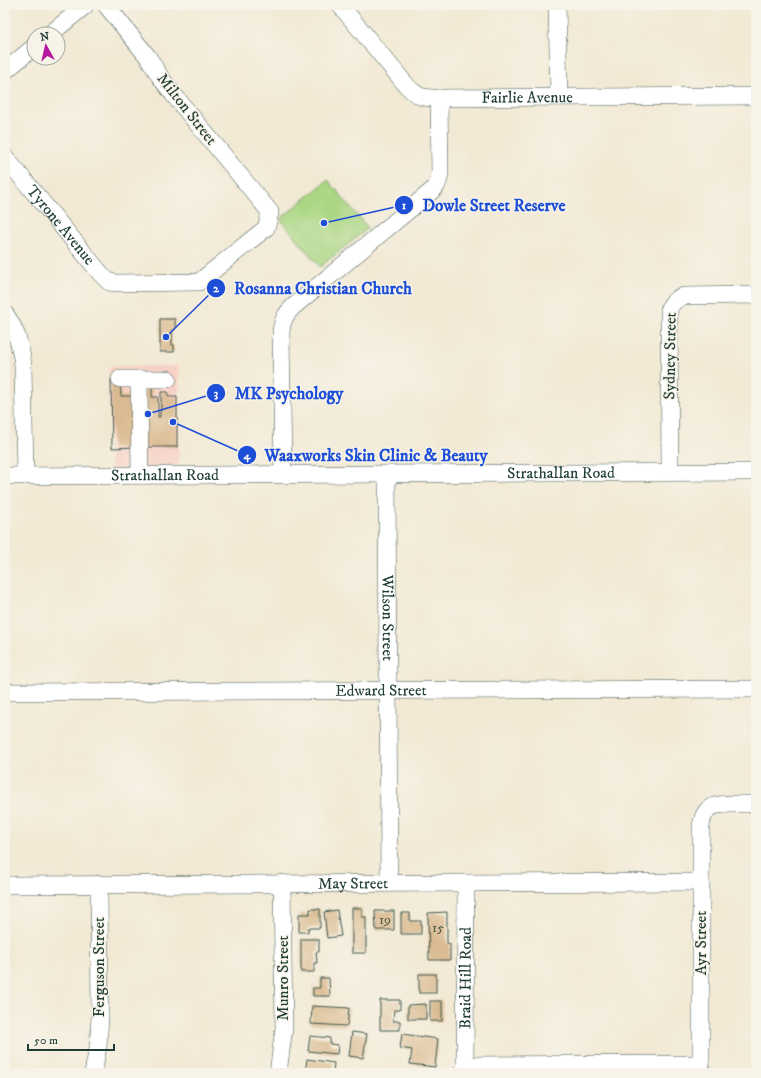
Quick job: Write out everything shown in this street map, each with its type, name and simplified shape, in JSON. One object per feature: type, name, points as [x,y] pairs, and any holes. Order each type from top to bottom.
[{"type":"street","points":[[60,26],[86,5]]},
{"type":"street","name":"Milton Street","points":[[101,274],[109,282],[117,283],[199,282],[266,228],[270,212],[173,94],[148,57],[106,5]]},
{"type":"street","name":"Fairlie Avenue","points":[[340,5],[413,92],[421,97],[756,96]]},
{"type":"street","points":[[557,5],[559,97]]},
{"type":"street","points":[[5,71],[26,54]]},
{"type":"street","points":[[283,474],[281,333],[283,320],[294,306],[434,190],[440,175],[440,98]]},
{"type":"street","name":"Tyrone Avenue","points":[[5,158],[101,274]]},
{"type":"street","name":"Sydney Street","points":[[670,472],[669,308],[674,301],[684,296],[756,295]]},
{"type":"street","points":[[5,314],[16,333],[22,354],[24,476]]},
{"type":"street","points":[[120,379],[168,379]]},
{"type":"street","points":[[139,379],[140,475]]},
{"type":"street","name":"Strathallan Road","points":[[5,476],[756,472]]},
{"type":"street","name":"Wilson Street","points":[[387,474],[389,883]]},
{"type":"street","name":"Edward Street","points":[[5,692],[756,689]]},
{"type":"street","name":"Ayr Street","points":[[701,1069],[702,819],[704,813],[711,807],[718,804],[756,804]]},
{"type":"street","name":"May Street","points":[[5,885],[701,882]]},
{"type":"street","name":"Munro Street","points":[[278,1073],[284,1028],[282,883]]},
{"type":"street","name":"Braid Hill Road","points":[[465,1069],[466,883]]},
{"type":"street","name":"Ferguson Street","points":[[94,1073],[98,1047],[100,1017],[100,884]]},
{"type":"street","points":[[465,1069],[701,1069]]},
{"type":"shaded area","points":[[109,366],[179,366],[179,468],[110,469]]},
{"type":"green space","points":[[328,180],[368,228],[320,267],[280,219]]},
{"type":"building","points":[[160,319],[175,319],[175,329],[172,330],[172,345],[174,345],[174,352],[160,352]]},
{"type":"building","points":[[120,378],[121,396],[136,396],[137,447],[112,448],[111,379]]},
{"type":"building","points":[[145,382],[152,382],[152,397],[158,397],[158,417],[160,417],[161,411],[161,392],[168,392],[168,397],[177,397],[177,447],[143,447]]},
{"type":"building","points":[[352,908],[362,908],[362,917],[366,917],[366,953],[352,953]]},
{"type":"building","points":[[310,909],[320,909],[320,928],[308,928],[308,932],[299,932],[299,914],[310,914]]},
{"type":"building","points":[[337,910],[341,936],[327,938],[324,912]]},
{"type":"building","points":[[375,911],[394,911],[394,930],[376,930]]},
{"type":"building","points":[[447,912],[447,943],[450,944],[450,960],[429,960],[428,913]]},
{"type":"building","points":[[401,913],[410,913],[410,921],[421,921],[421,934],[401,934]]},
{"type":"building","points":[[301,939],[319,939],[319,952],[316,952],[317,963],[314,963],[314,972],[301,972]]},
{"type":"building","points":[[419,974],[436,974],[436,993],[419,993]]},
{"type":"building","points":[[320,978],[329,978],[330,996],[313,996],[313,988],[320,988]]},
{"type":"building","points":[[380,1000],[400,1000],[400,1010],[394,1010],[393,1021],[400,1021],[400,1030],[380,1030]]},
{"type":"building","points":[[430,1001],[442,1001],[442,1021],[430,1021]]},
{"type":"building","points":[[426,1004],[426,1019],[408,1019],[408,1005]]},
{"type":"building","points":[[312,1006],[349,1008],[347,1026],[311,1024]]},
{"type":"building","points":[[352,1032],[367,1034],[363,1058],[349,1056]]},
{"type":"building","points":[[402,1034],[438,1039],[435,1067],[410,1064],[412,1050],[400,1048]]},
{"type":"building","points":[[310,1036],[330,1038],[330,1044],[338,1045],[337,1054],[308,1051]]},
{"type":"building","points":[[307,1059],[334,1063],[333,1073],[305,1073]]},
{"type":"place","name":"Dowle Street Reserve","points":[[324,223]]},
{"type":"place","name":"Rosanna Christian Church","points":[[166,337]]},
{"type":"place","name":"MK Psychology","points":[[148,414]]},
{"type":"place","name":"Waaxworks Skin Clinic & Beauty","points":[[173,422]]}]
